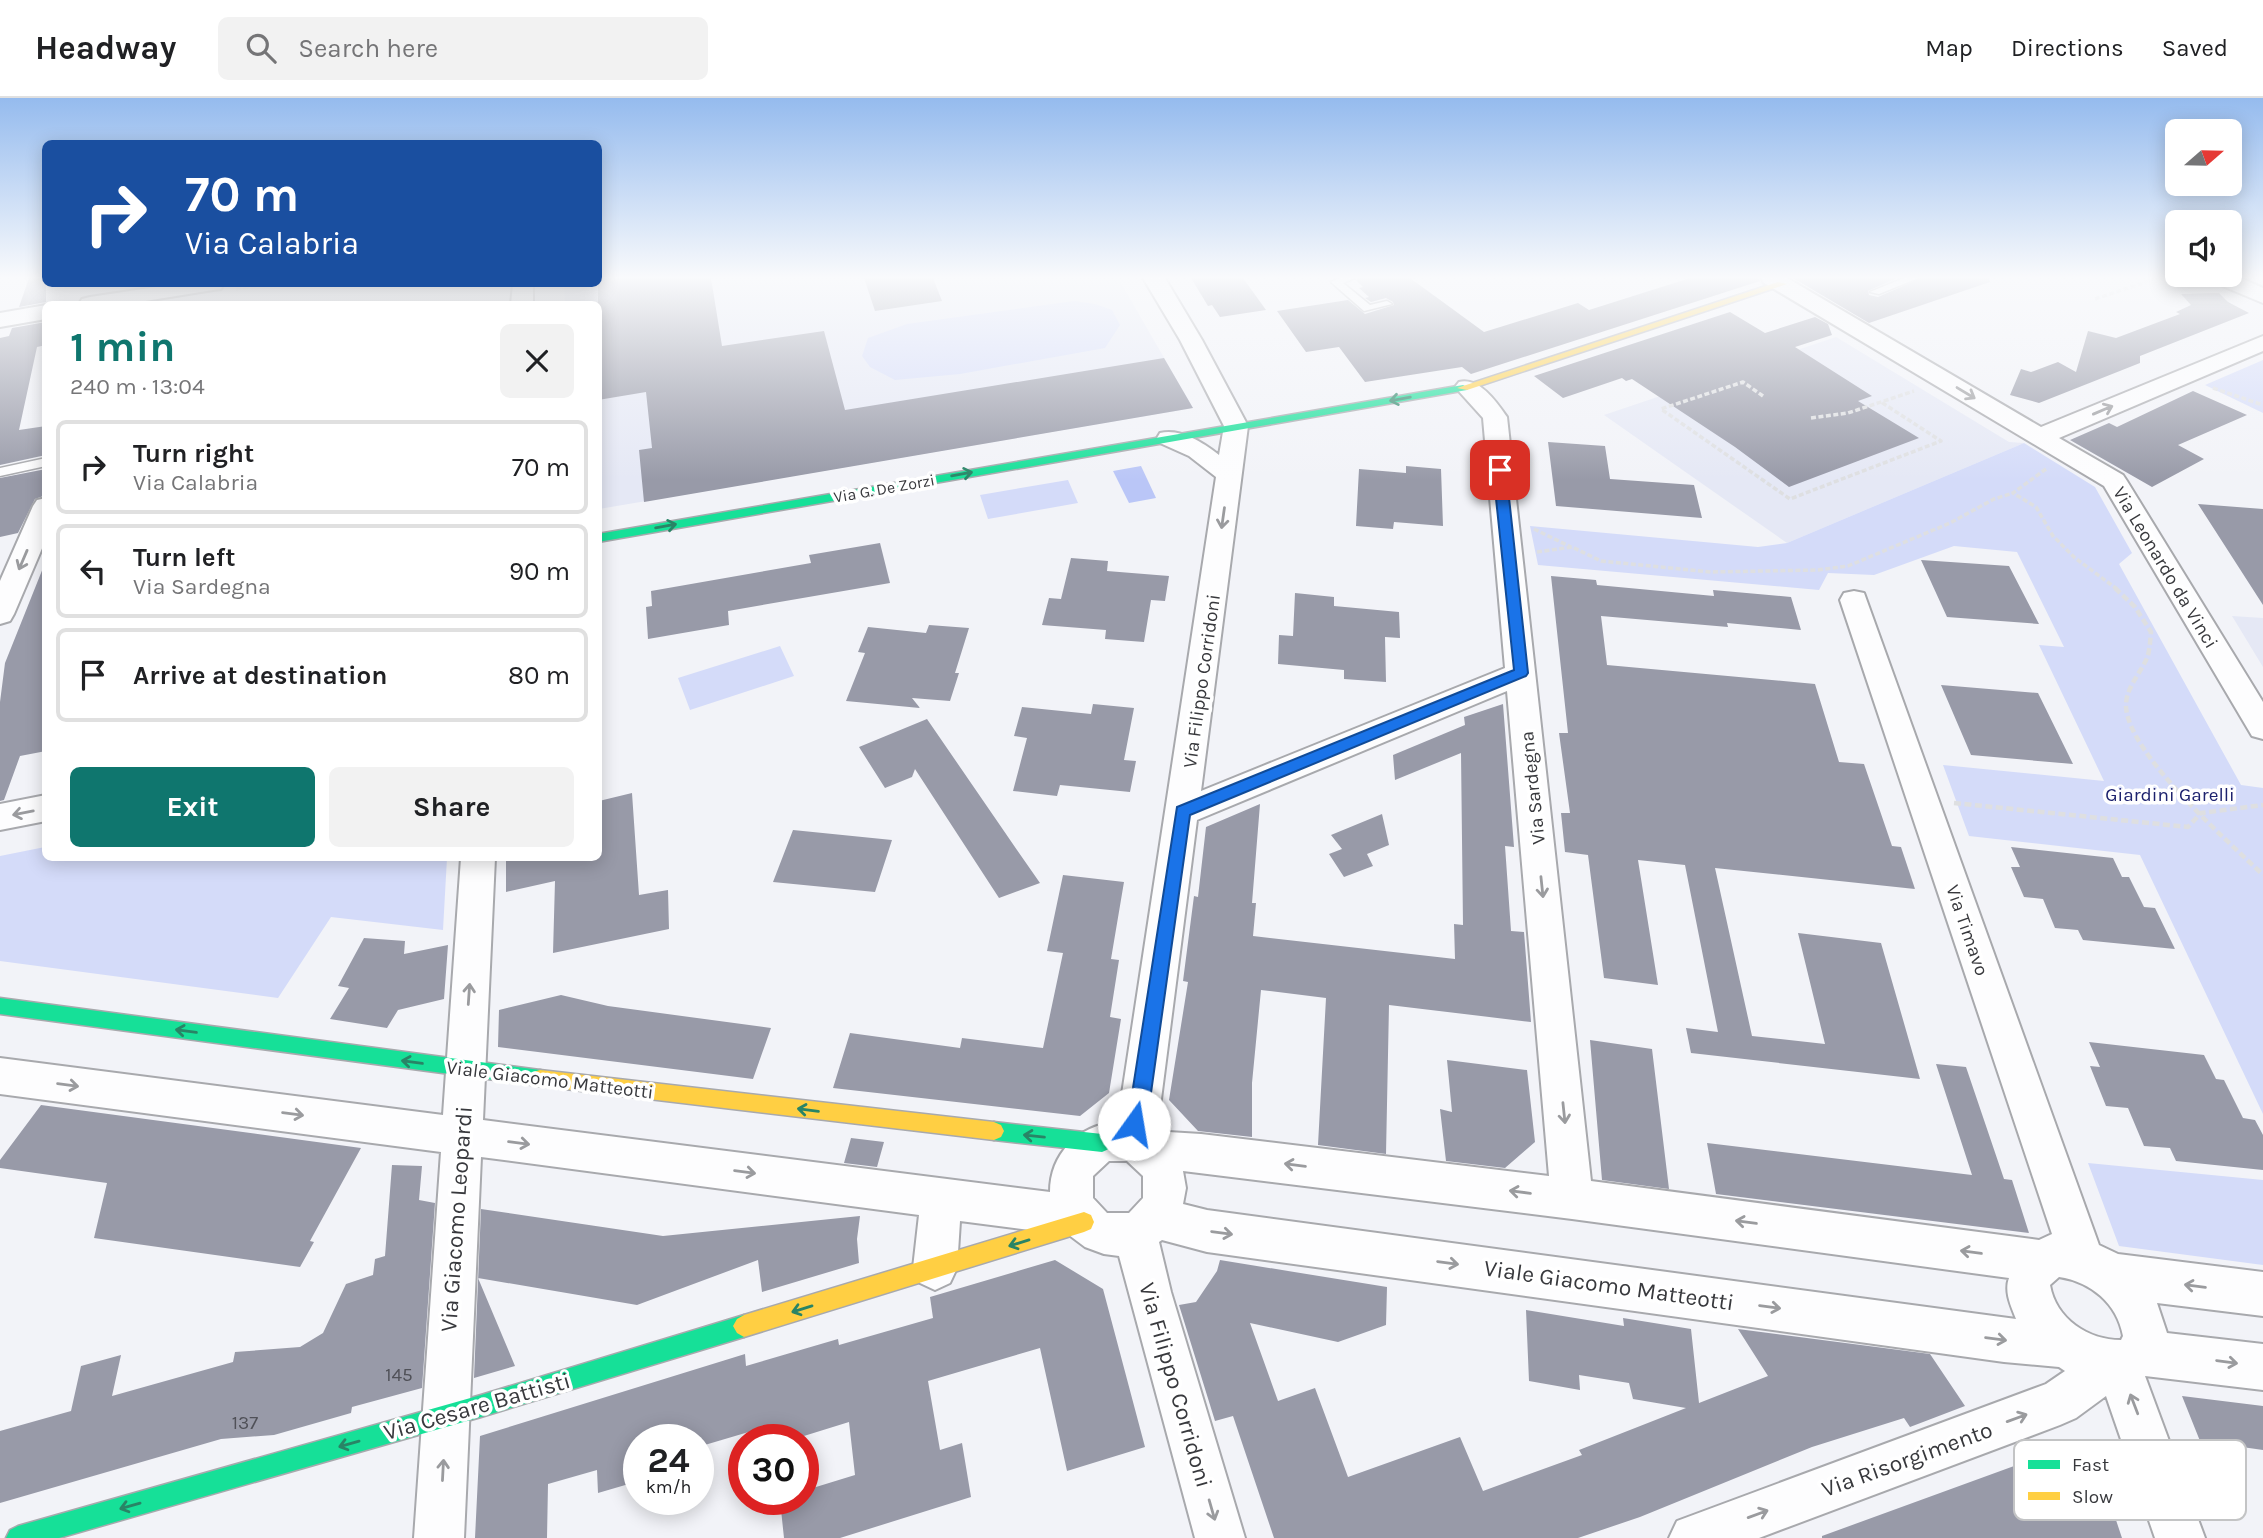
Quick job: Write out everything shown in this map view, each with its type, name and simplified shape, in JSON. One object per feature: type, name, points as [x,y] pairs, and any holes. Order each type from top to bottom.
[{"type":"street","points":[[1194,345],[1236,426]]},
{"type":"street","name":"Via G. De Zorzi","points":[[602,537],[1467,387],[1588,345]]},
{"type":"street","name":"Via Leonardo da Vinci","points":[[1886,345],[2114,481],[2263,728]]},
{"type":"street","points":[[2040,437],[2193,379],[2259,345]]},
{"type":"street","name":"Via Sardegna","points":[[1467,387],[1495,417],[1572,1199]]},
{"type":"street","name":"Via Filippo Corridoni","points":[[1126,1145],[1140,1107],[1236,426]]},
{"type":"street","points":[[1170,438],[1198,451],[1229,475]]},
{"type":"street","points":[[0,614],[42,515]]},
{"type":"street","name":"Via Timavo","points":[[1854,600],[2096,1267]]},
{"type":"street","points":[[1182,812],[1521,673]]},
{"type":"street","points":[[0,817],[42,809]]},
{"type":"street","name":"Via Giacomo Leopardi","points":[[439,1538],[478,861]]},
{"type":"street","name":"Viale Giacomo Matteotti","points":[[0,1006],[466,1070],[1214,1155],[2039,1261],[2054,1255],[2096,1267],[2263,1294]]},
{"type":"street","points":[[0,1076],[941,1198],[1082,1219],[1108,1235],[1145,1225],[1167,1195],[1163,1170],[1126,1145],[1083,1155],[1071,1174],[1070,1196],[1082,1219]]},
{"type":"street","points":[[934,1269],[941,1198]]},
{"type":"street","name":"Via Cesare Battisti","points":[[18,1538],[446,1416],[934,1269],[1082,1219]]},
{"type":"street","name":"Via Filippo Corridoni","points":[[1145,1225],[1149,1292],[1220,1538]]},
{"type":"street","name":"Viale Giacomo Matteotti","points":[[1145,1225],[1207,1231],[2004,1340],[2063,1345]]},
{"type":"street","name":"Viale Giacomo Matteotti","points":[[2039,1261],[2030,1273],[2028,1291],[2040,1319],[2063,1345],[2083,1358],[2263,1367]]},
{"type":"street","points":[[2096,1267],[2128,1291],[2140,1310],[2146,1337],[2124,1360],[2149,1440]]},
{"type":"street","name":"Via Risorgimento","points":[[1694,1538],[2060,1402],[2124,1360]]},
{"type":"street","points":[[2174,1520],[2180,1538]]},
{"type":"lane","points":[[0,471],[42,463]]},
{"type":"path","points":[[2193,379],[2236,398],[2263,405]]},
{"type":"path","points":[[1763,396],[1743,382],[1661,410],[1790,499],[1941,441],[1881,401]]},
{"type":"path","points":[[1811,418],[1848,413],[1920,388]]},
{"type":"path","points":[[1527,526],[1601,561],[1711,572],[1818,570],[1847,566],[1951,523],[1994,499],[2012,493],[2030,478],[2050,467]]},
{"type":"path","points":[[2012,493],[2036,508],[2053,536],[2075,558],[2111,584],[2135,607],[2151,632],[2148,656],[2129,687],[2126,710],[2135,737],[2161,772],[2263,875]]},
{"type":"path","points":[[1531,553],[1572,547]]},
{"type":"path","points":[[1953,803],[2188,827],[2201,813],[2263,805]]},
{"type":"shaded area","points":[[602,345],[1157,345],[1193,408],[602,508]]},
{"type":"shaded area","points":[[1812,345],[1850,345],[2009,442],[2024,443],[1787,543],[1604,415]]},
{"type":"shaded area","points":[[1141,466],[1156,498],[1129,503],[1113,471]]},
{"type":"shaded area","points":[[2232,616],[2263,618],[2263,667]]},
{"type":"green space","points":[[866,345],[1107,345],[1105,348],[960,374],[895,380],[870,367],[862,356]]},
{"type":"green space","points":[[2263,360],[2263,413],[2205,385]]},
{"type":"green space","name":"Giardini Garelli","points":[[2024,443],[2095,487],[2132,553],[2119,564],[2241,785],[2263,788],[2263,1114],[2140,855],[1969,836],[1943,765],[2104,781],[2039,645],[2064,647],[2017,552],[1954,546],[1874,575],[1828,573],[1819,590],[1538,565],[1530,526],[1758,547],[1787,543]]},
{"type":"green space","points":[[1068,480],[1078,503],[988,519],[980,495]]},
{"type":"green space","points":[[780,646],[794,676],[690,710],[678,678]]},
{"type":"green space","points":[[42,848],[42,861],[447,861],[443,930],[331,917],[278,998],[0,961],[0,856]]},
{"type":"green space","points":[[2088,1163],[2263,1180],[2263,1265],[2119,1246]]},
{"type":"building","points":[[0,345],[42,345],[37,347],[19,430],[42,427],[42,456],[0,465]]},
{"type":"building","points":[[602,345],[828,345],[845,410],[1164,358],[1193,408],[644,502],[639,450],[652,448],[646,392],[602,399]]},
{"type":"building","points":[[1301,345],[1560,345],[1471,374],[1462,367],[1365,382],[1339,347],[1306,352]]},
{"type":"building","points":[[1628,345],[1801,345],[1795,347],[1872,396],[1858,401],[1919,438],[1789,487],[1735,447],[1632,379],[1626,381],[1622,378],[1563,398],[1534,376]]},
{"type":"building","points":[[2084,345],[2167,345],[2140,356],[2140,363],[2039,403],[2010,395],[2021,369],[2031,372],[2058,362],[2076,372]]},
{"type":"building","points":[[2193,391],[2247,415],[2178,445],[2204,459],[2152,487],[2070,440],[2109,423],[2117,427]]},
{"type":"building","points":[[1548,442],[1605,446],[1610,479],[1694,485],[1702,518],[1556,506]]},
{"type":"building","points":[[1406,466],[1441,469],[1443,526],[1394,522],[1393,529],[1356,526],[1359,469],[1406,473]]},
{"type":"building","points":[[42,470],[42,496],[35,499],[18,533],[0,537],[0,478]]},
{"type":"building","points":[[2198,504],[2263,509],[2263,605]]},
{"type":"building","points":[[880,543],[890,583],[728,611],[729,625],[648,639],[646,607],[652,606],[651,591],[811,563],[809,555]]},
{"type":"building","points":[[1071,558],[1108,561],[1107,571],[1169,576],[1165,601],[1151,600],[1144,642],[1105,639],[1106,630],[1042,625],[1049,598],[1061,599]]},
{"type":"building","points":[[1921,560],[2009,566],[2039,624],[1947,617]]},
{"type":"building","points":[[42,570],[42,752],[20,756],[4,800],[0,801],[0,702],[5,663]]},
{"type":"building","points":[[1551,576],[1596,580],[1597,585],[1714,596],[1713,590],[1791,597],[1801,630],[1727,623],[1728,627],[1601,616],[1607,665],[1815,684],[1839,762],[1864,764],[1892,846],[1901,847],[1915,889],[1715,868],[1752,1036],[1825,1044],[1798,933],[1881,943],[1920,1079],[1691,1053],[1686,1028],[1718,1032],[1685,865],[1638,860],[1658,985],[1604,978],[1588,855],[1565,852],[1561,813],[1570,813],[1559,733],[1568,733]]},
{"type":"building","points":[[1295,593],[1334,597],[1334,606],[1399,612],[1400,638],[1385,637],[1386,682],[1344,679],[1344,670],[1278,664],[1279,635],[1293,636]]},
{"type":"building","points":[[929,625],[969,628],[955,673],[959,673],[950,701],[912,698],[920,708],[846,701],[865,653],[858,652],[868,627],[926,633]]},
{"type":"building","points":[[1941,685],[2038,693],[2073,764],[1971,755]]},
{"type":"building","points":[[1093,704],[1134,708],[1124,760],[1136,761],[1130,792],[1060,785],[1057,796],[1013,791],[1027,738],[1014,736],[1022,707],[1091,714]]},
{"type":"building","points":[[1503,704],[1514,847],[1505,846],[1511,931],[1524,932],[1531,1022],[1389,1005],[1386,1154],[1318,1145],[1326,998],[1261,990],[1252,1083],[1252,1137],[1198,1131],[1169,1100],[1188,982],[1183,981],[1194,896],[1198,897],[1206,827],[1260,804],[1252,903],[1256,903],[1253,936],[1455,959],[1454,924],[1463,925],[1461,753],[1395,780],[1393,755],[1465,725],[1464,717]]},
{"type":"building","points":[[927,719],[1040,883],[999,898],[915,769],[912,777],[885,788],[859,747]]},
{"type":"building","points":[[632,793],[639,895],[668,890],[669,929],[553,953],[555,881],[506,892],[506,861],[602,861],[602,800]]},
{"type":"building","points":[[1382,814],[1389,845],[1367,854],[1373,866],[1344,877],[1329,854],[1342,849],[1331,835]]},
{"type":"building","points":[[793,830],[892,840],[875,892],[773,882]]},
{"type":"building","points":[[2011,847],[2113,858],[2122,877],[2129,877],[2144,907],[2155,908],[2175,949],[2083,940],[2078,930],[2055,928],[2043,899],[2024,897],[2011,867],[2020,867]]},
{"type":"building","points":[[1063,875],[1124,882],[1111,959],[1119,960],[1110,1017],[1121,1019],[1109,1093],[1080,1116],[833,1088],[850,1033],[960,1048],[962,1038],[1043,1048],[1063,953],[1047,951]]},
{"type":"building","points":[[364,938],[405,941],[404,954],[448,945],[444,999],[398,1010],[387,1028],[330,1019],[349,988],[338,986]]},
{"type":"building","points":[[561,995],[608,1006],[771,1028],[753,1079],[498,1047],[499,1010]]},
{"type":"building","points":[[1590,1040],[1652,1049],[1669,1189],[1602,1180]]},
{"type":"building","points":[[2089,1042],[2204,1055],[2216,1079],[2224,1080],[2243,1118],[2255,1120],[2263,1135],[2263,1170],[2176,1161],[2170,1148],[2144,1146],[2128,1108],[2106,1106],[2090,1066],[2100,1067]]},
{"type":"building","points":[[1447,1060],[1527,1070],[1535,1142],[1505,1168],[1446,1161],[1440,1109],[1452,1112]]},
{"type":"building","points":[[1936,1064],[1966,1067],[2004,1179],[2012,1180],[2029,1233],[1716,1194],[1707,1143],[1972,1175]]},
{"type":"building","points":[[41,1105],[361,1148],[310,1241],[314,1242],[300,1267],[94,1238],[107,1183],[0,1168],[0,1160]]},
{"type":"building","points":[[851,1138],[884,1142],[877,1167],[844,1163]]},
{"type":"building","points":[[392,1165],[422,1166],[419,1200],[435,1203],[422,1388],[352,1407],[351,1413],[274,1435],[221,1439],[0,1503],[0,1431],[71,1411],[81,1366],[121,1355],[112,1396],[233,1362],[235,1352],[300,1347],[323,1333],[346,1284],[373,1275],[375,1259],[385,1256]]},
{"type":"building","points":[[481,1209],[663,1236],[860,1216],[857,1239],[859,1263],[762,1292],[758,1260],[637,1305],[478,1278]]},
{"type":"building","points":[[1055,1260],[1103,1289],[1145,1447],[1067,1471],[1040,1348],[928,1381],[940,1450],[962,1443],[971,1497],[840,1538],[784,1538],[782,1515],[819,1515],[819,1486],[855,1475],[849,1422],[819,1431],[819,1424],[728,1424],[728,1438],[714,1442],[714,1424],[623,1424],[623,1486],[598,1493],[597,1470],[548,1484],[547,1538],[475,1538],[480,1436],[745,1354],[746,1366],[838,1339],[839,1345],[933,1318],[930,1297]]},
{"type":"building","points":[[1220,1260],[1387,1287],[1386,1325],[1338,1342],[1250,1323],[1278,1401],[1315,1388],[1348,1477],[1460,1437],[1483,1491],[1582,1455],[1579,1450],[1686,1408],[1633,1399],[1629,1383],[1579,1375],[1580,1390],[1529,1381],[1526,1310],[1624,1326],[1623,1318],[1691,1329],[1699,1403],[1768,1376],[1738,1329],[1930,1354],[1965,1406],[1910,1427],[1904,1418],[1812,1447],[1640,1517],[1578,1538],[1274,1538],[1233,1416],[1215,1421],[1179,1305],[1196,1302],[1217,1271]]},
{"type":"building","points":[[478,1278],[515,1366],[474,1378]]},
{"type":"building","points":[[2182,1396],[2263,1406],[2263,1450],[2246,1448],[2246,1440],[2200,1440]]},
{"type":"building","points":[[2014,1466],[2014,1520],[2116,1520],[2122,1538],[1822,1538]]},
{"type":"traffic: fast","points":[[602,537],[1463,388]]},
{"type":"traffic: fast","points":[[0,1006],[540,1078]]},
{"type":"traffic: fast","points":[[994,1131],[1102,1143]]},
{"type":"traffic: fast","points":[[18,1538],[481,1406],[744,1326]]},
{"type":"traffic: slow","points":[[1463,388],[1594,345]]},
{"type":"traffic: slow","points":[[540,1078],[994,1131]]},
{"type":"traffic: slow","points":[[744,1326],[1084,1222]]},
{"type":"route","points":[[1134,1124],[1140,1107],[1182,812],[1521,673],[1500,470]]}]
